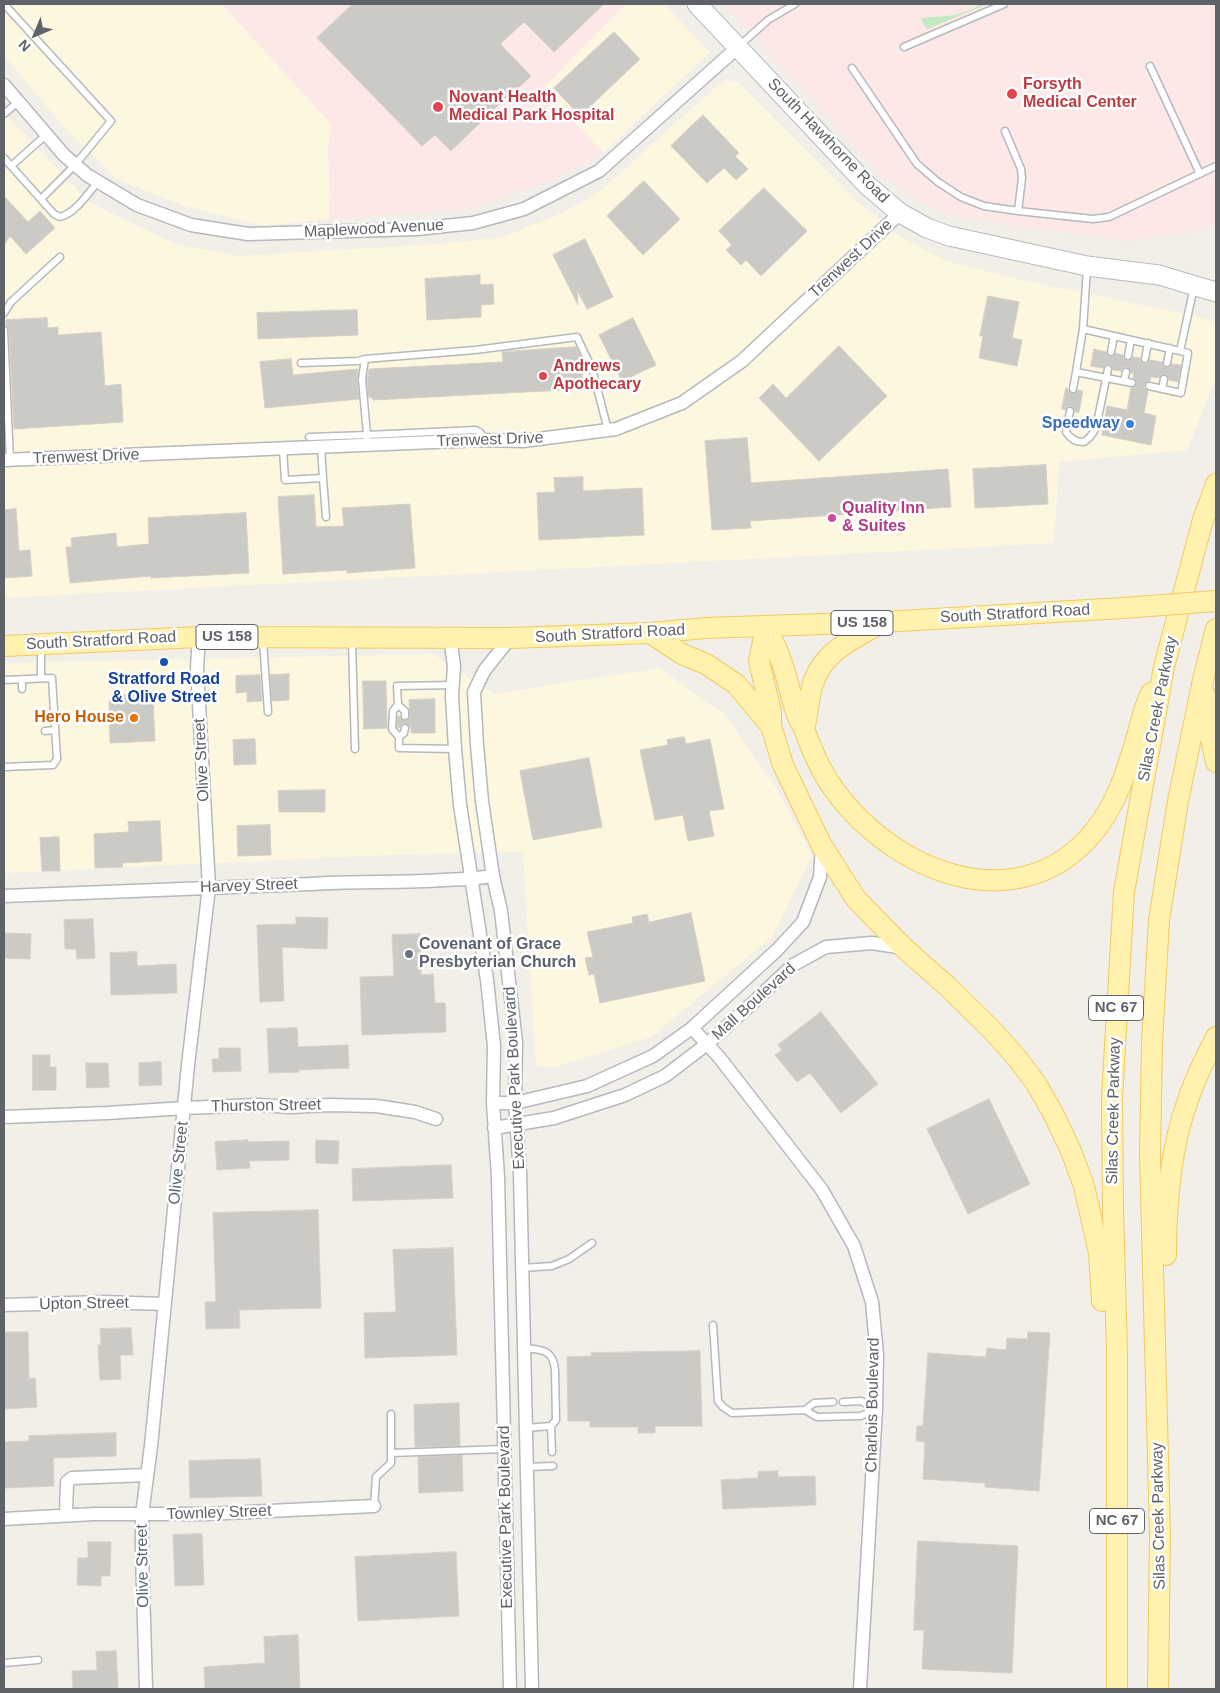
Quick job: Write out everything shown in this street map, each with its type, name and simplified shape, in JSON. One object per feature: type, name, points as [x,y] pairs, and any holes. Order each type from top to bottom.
[{"type":"main road","name":"South Hawthorne Road","points":[[696,4],[868,186],[900,213],[927,228],[949,236],[1087,266],[1159,275],[1216,292]]},
{"type":"main road","name":"Silas Creek Parkway","points":[[1117,1689],[1116,1353],[1112,1097],[1124,892],[1164,667],[1202,523],[1216,484]]},
{"type":"main road","name":"South Stratford Road","points":[[4,646],[199,636],[510,638],[650,633],[705,628],[883,622],[1216,601]]},
{"type":"main road","points":[[804,729],[811,688],[822,664],[830,654],[883,622]]},
{"type":"main road","points":[[766,627],[780,656],[796,714],[804,729],[813,755],[839,796],[866,826],[891,846],[919,862],[943,872],[966,878],[1007,880],[1035,873],[1054,866],[1083,844],[1109,810],[1119,789],[1129,762],[1143,709],[1164,667]]},
{"type":"main road","points":[[766,627],[758,661],[771,712],[771,726],[784,764],[822,846],[856,899],[904,948],[991,1029],[1035,1082],[1053,1113],[1071,1151],[1084,1186],[1099,1253],[1102,1302],[1116,1353]]},
{"type":"main road","name":"Silas Creek Parkway","points":[[1158,1689],[1160,1535],[1150,1144],[1152,1042],[1159,920],[1178,801],[1203,680],[1216,629]]},
{"type":"main road","points":[[650,633],[682,654],[706,664],[736,684],[771,726]]},
{"type":"main road","points":[[1203,680],[1209,729],[1216,762]]},
{"type":"main road","points":[[1158,1413],[1168,1385],[1166,1233],[1173,1157],[1187,1100],[1216,1037]]},
{"type":"street","name":"Maplewood Avenue","points":[[4,85],[46,135],[75,165],[137,206],[191,226],[248,234],[417,229],[473,223],[524,209],[599,171],[738,47]]},
{"type":"street","name":"Trenwest Drive","points":[[7,460],[321,447],[368,440],[523,441],[608,430],[635,422],[682,403],[742,360],[900,213]]},
{"type":"street","name":"Olive Street","points":[[146,1689],[142,1515],[188,1066],[209,887],[198,682],[199,636]]},
{"type":"street","name":"Executive Park Boulevard","points":[[450,637],[454,666],[455,749],[460,805],[487,980],[494,1046],[493,1103],[498,1201],[510,1689]]},
{"type":"street","name":"Executive Park Boulevard","points":[[510,638],[484,671],[474,692],[482,800],[501,911],[516,1042],[515,1103],[525,1348],[532,1689]]},
{"type":"street","name":"Mall Boulevard","points":[[493,1103],[515,1103],[587,1086],[653,1056],[692,1028],[777,950],[803,922],[820,877],[822,846]]},
{"type":"street","name":"Harvey Street","points":[[4,896],[346,882],[398,883],[472,880],[494,876]]},
{"type":"street","name":"Mall Boulevard","points":[[494,1128],[554,1118],[618,1098],[665,1076],[707,1044],[793,965],[826,947],[872,943],[904,948]]},
{"type":"street","name":"Charlois Boulevard","points":[[692,1028],[737,1079],[822,1190],[854,1246],[872,1302],[877,1355],[876,1409],[860,1689]]},
{"type":"street","points":[[612,1075],[618,1098]]},
{"type":"street","name":"Thurston Street","points":[[4,1117],[107,1114],[258,1105],[291,1107],[328,1105],[376,1106],[415,1112],[436,1119]]},
{"type":"street","points":[[498,1201],[520,1201]]},
{"type":"street","name":"Upton Street","points":[[4,1305],[102,1302],[165,1304]]},
{"type":"street","points":[[502,1345],[525,1348]]},
{"type":"street","points":[[66,1515],[67,1482],[72,1478],[146,1475]]},
{"type":"street","name":"Townley Street","points":[[4,1519],[66,1515],[224,1513],[374,1506]]},
{"type":"lane","points":[[4,4],[110,121],[75,165],[41,199]]},
{"type":"lane","points":[[738,47],[768,20],[795,4]]},
{"type":"lane","points":[[904,47],[1004,4]]},
{"type":"lane","points":[[1150,66],[1200,174]]},
{"type":"lane","points":[[852,68],[917,164],[938,182],[961,197],[984,206],[1093,219],[1109,217],[1216,166]]},
{"type":"lane","points":[[4,114],[18,102]]},
{"type":"lane","points":[[1005,131],[1021,169],[1022,178],[1018,211]]},
{"type":"lane","points":[[11,166],[46,135]]},
{"type":"lane","points":[[4,158],[54,214],[60,217],[67,215],[98,182]]},
{"type":"lane","points":[[4,313],[11,302],[60,257]]},
{"type":"lane","points":[[1073,389],[1083,329],[1087,266]]},
{"type":"lane","points":[[1180,351],[1194,286]]},
{"type":"lane","points":[[1083,329],[1188,353],[1181,393],[1149,386]]},
{"type":"lane","points":[[4,330],[7,460]]},
{"type":"lane","points":[[1111,352],[1114,336]]},
{"type":"lane","points":[[301,363],[358,361],[475,350],[577,337],[592,369],[608,430]]},
{"type":"lane","points":[[1128,356],[1131,340]]},
{"type":"lane","points":[[1145,359],[1148,343]]},
{"type":"lane","points":[[1167,363],[1170,348]]},
{"type":"lane","points":[[309,437],[368,440],[362,379],[365,359]]},
{"type":"lane","points":[[1070,411],[1066,432],[1076,442],[1084,442],[1090,438],[1096,428],[1108,369]]},
{"type":"lane","points":[[1076,372],[1132,382]]},
{"type":"lane","points":[[1124,381],[1126,372]]},
{"type":"lane","points":[[1162,389],[1164,379]]},
{"type":"lane","points":[[321,447],[326,517]]},
{"type":"lane","points":[[282,449],[285,480],[323,478]]},
{"type":"lane","points":[[263,637],[268,712]]},
{"type":"lane","points":[[352,637],[355,749]]},
{"type":"lane","points":[[41,644],[41,678]]},
{"type":"lane","points":[[4,680],[52,678],[57,758],[52,765],[4,767]]},
{"type":"lane","points":[[22,679],[22,689]]},
{"type":"lane","points":[[453,685],[397,686],[398,705],[393,712],[392,729],[399,737],[399,748],[455,749]]},
{"type":"lane","points":[[398,705],[405,711],[405,716]]},
{"type":"lane","points":[[399,737],[404,733],[405,728]]},
{"type":"lane","points":[[45,731],[55,730]]},
{"type":"lane","points":[[522,1268],[552,1266],[569,1259],[592,1243]]},
{"type":"lane","points":[[713,1325],[718,1400],[723,1407],[732,1413],[805,1410],[814,1403],[833,1402]]},
{"type":"lane","points":[[525,1348],[544,1351],[550,1354],[555,1362],[556,1420],[551,1426],[552,1452]]},
{"type":"lane","points":[[843,1402],[861,1401],[876,1409]]},
{"type":"lane","points":[[805,1410],[816,1418],[861,1416],[876,1409]]},
{"type":"lane","points":[[374,1506],[376,1478],[391,1463],[391,1414]]},
{"type":"lane","points":[[526,1428],[551,1426]]},
{"type":"lane","points":[[391,1453],[504,1449]]},
{"type":"lane","points":[[527,1467],[553,1466]]},
{"type":"lane","points":[[4,1663],[38,1660]]},
{"type":"shaded area","points":[[4,4],[222,4],[332,125],[328,149],[329,219],[265,226],[184,206],[117,179],[63,126],[4,55]]},
{"type":"shaded area","name":"Novant Health Medical Park Hospital","points":[[222,4],[626,4],[543,88],[603,153],[557,178],[470,209],[329,219],[328,149],[332,125]]},
{"type":"shaded area","points":[[626,4],[664,4],[710,52],[603,153],[543,88]]},
{"type":"shaded area","name":"Forsyth Medical Center","points":[[725,4],[1216,4],[1216,223],[1185,234],[1128,241],[953,217],[913,197],[880,174]]},
{"type":"shaded area","points":[[727,80],[738,82],[857,202],[902,238],[946,261],[1013,278],[1208,319],[1216,323],[1216,377],[1187,450],[1059,462],[1054,543],[4,598],[4,113],[89,202],[176,244],[239,256],[453,243],[503,237],[564,212],[600,191],[716,87]]},
{"type":"shaded area","points":[[433,654],[494,694],[659,668],[724,714],[777,789],[812,856],[772,937],[651,1037],[555,1067],[536,1066],[523,852],[386,855],[4,873],[4,663]]},
{"type":"green space","points":[[981,4],[987,4],[928,29],[921,18],[959,14]]},
{"type":"building","points":[[353,4],[604,4],[554,52],[524,22],[500,44],[531,76],[451,151],[435,135],[422,146],[317,38]]},
{"type":"building","points":[[614,32],[640,59],[580,116],[554,88]]},
{"type":"building","points":[[703,115],[739,153],[735,156],[748,169],[736,180],[724,168],[707,183],[671,146]]},
{"type":"building","points":[[644,181],[680,219],[643,255],[607,216]]},
{"type":"building","points":[[764,188],[807,231],[761,276],[746,260],[741,265],[726,250],[732,245],[719,231]]},
{"type":"building","points":[[4,196],[28,222],[40,211],[55,228],[26,254],[10,236],[4,245]]},
{"type":"building","points":[[585,239],[613,297],[587,309],[577,290],[578,305],[553,255]]},
{"type":"building","points":[[480,275],[480,285],[493,284],[494,304],[481,305],[481,317],[427,320],[425,279]]},
{"type":"building","points":[[988,296],[1019,302],[1012,338],[1022,340],[1017,366],[979,358],[983,336],[980,336]]},
{"type":"building","points":[[357,310],[358,335],[258,339],[257,313]]},
{"type":"building","points":[[47,318],[48,328],[58,327],[58,335],[101,332],[105,386],[121,384],[123,422],[14,429],[9,330],[6,326],[6,320]]},
{"type":"building","points":[[633,318],[656,365],[622,381],[599,335]]},
{"type":"building","points":[[839,346],[887,396],[819,461],[759,398],[773,384],[786,398]]},
{"type":"building","points":[[576,347],[581,357],[583,389],[373,400],[372,397],[369,398],[367,379],[369,369],[503,362],[502,352]]},
{"type":"building","points":[[1094,349],[1106,352],[1110,357],[1116,353],[1123,355],[1127,361],[1133,357],[1140,358],[1140,361],[1144,364],[1147,364],[1150,360],[1162,362],[1163,366],[1167,368],[1172,364],[1181,365],[1178,382],[1169,380],[1168,376],[1163,374],[1159,378],[1151,377],[1150,381],[1144,384],[1144,388],[1148,391],[1144,413],[1156,416],[1151,445],[1102,435],[1107,406],[1127,410],[1131,388],[1135,387],[1137,382],[1133,378],[1134,373],[1131,373],[1128,367],[1124,367],[1121,371],[1113,370],[1109,364],[1103,368],[1091,366]]},
{"type":"building","points":[[291,359],[293,375],[358,369],[359,399],[265,408],[260,362]]},
{"type":"building","points":[[1066,388],[1072,394],[1078,390],[1083,391],[1079,412],[1075,412],[1071,406],[1068,406],[1065,410],[1062,409]]},
{"type":"building","points":[[747,438],[751,483],[948,469],[951,507],[750,521],[751,528],[712,530],[705,441]]},
{"type":"building","points":[[1046,465],[1048,504],[975,508],[973,469]]},
{"type":"building","points":[[583,477],[583,491],[642,488],[644,535],[539,540],[537,493],[555,492],[554,478]]},
{"type":"building","points":[[314,495],[316,527],[344,526],[342,508],[410,504],[415,568],[347,573],[347,570],[283,574],[278,497]]},
{"type":"building","points":[[16,509],[19,551],[30,550],[32,576],[4,578],[4,510]]},
{"type":"building","points":[[246,513],[249,573],[151,578],[151,576],[70,583],[66,547],[72,547],[71,538],[116,533],[117,547],[149,544],[148,518]]},
{"type":"building","points":[[289,674],[289,700],[272,701],[270,675]]},
{"type":"building","points":[[260,675],[262,701],[247,702],[247,692],[236,693],[236,676]]},
{"type":"building","points":[[363,681],[386,681],[387,728],[364,729]]},
{"type":"building","points":[[148,694],[153,699],[155,741],[110,743],[109,702],[115,695]]},
{"type":"building","points":[[435,699],[435,733],[411,733],[411,728],[405,723],[400,728],[397,727],[398,716],[405,721],[410,718],[409,700]]},
{"type":"building","points":[[684,737],[686,744],[710,739],[724,809],[709,811],[714,836],[688,841],[683,815],[655,820],[640,750],[668,745],[667,740]]},
{"type":"building","points":[[255,739],[256,764],[234,765],[233,740]]},
{"type":"building","points":[[589,758],[602,827],[533,840],[520,771]]},
{"type":"building","points":[[325,790],[325,812],[279,812],[278,791]]},
{"type":"building","points":[[160,821],[162,861],[122,863],[123,867],[95,868],[94,834],[129,832],[128,822]]},
{"type":"building","points":[[270,825],[271,855],[238,856],[237,826]]},
{"type":"building","points":[[59,837],[60,871],[42,871],[40,838]]},
{"type":"building","points":[[691,913],[705,981],[600,1003],[594,974],[589,975],[585,958],[593,957],[587,932],[633,923],[632,917],[647,914],[649,922]]},
{"type":"building","points":[[296,917],[328,918],[327,949],[282,947],[284,1001],[260,1002],[257,925],[296,924]]},
{"type":"building","points":[[93,919],[95,958],[77,959],[76,949],[65,949],[64,920]]},
{"type":"building","points":[[4,933],[31,934],[30,959],[4,958]]},
{"type":"building","points":[[420,934],[421,975],[433,974],[435,1003],[445,1003],[446,1032],[362,1035],[360,977],[394,976],[392,935]]},
{"type":"building","points":[[137,952],[137,966],[176,964],[177,993],[111,995],[110,953]]},
{"type":"building","points":[[821,1012],[878,1084],[841,1113],[810,1073],[797,1082],[775,1055],[782,1050],[778,1045]]},
{"type":"building","points":[[297,1028],[298,1047],[348,1045],[349,1068],[269,1073],[267,1029]]},
{"type":"building","points":[[219,1048],[240,1048],[241,1071],[213,1072],[212,1059],[219,1059]]},
{"type":"building","points":[[33,1055],[50,1055],[50,1067],[56,1067],[56,1090],[33,1090]]},
{"type":"building","points":[[161,1062],[162,1085],[139,1086],[139,1063]]},
{"type":"building","points":[[86,1063],[108,1063],[109,1087],[87,1088]]},
{"type":"building","points":[[989,1099],[1030,1184],[968,1214],[927,1129]]},
{"type":"building","points":[[248,1140],[248,1142],[289,1141],[289,1160],[249,1161],[250,1168],[217,1170],[215,1142]]},
{"type":"building","points":[[316,1140],[339,1141],[338,1164],[316,1163]]},
{"type":"building","points":[[451,1165],[453,1198],[353,1201],[352,1169]]},
{"type":"building","points":[[318,1210],[321,1308],[239,1310],[240,1328],[206,1329],[205,1302],[216,1302],[213,1213]]},
{"type":"building","points":[[453,1248],[457,1355],[365,1358],[364,1313],[396,1312],[393,1250]]},
{"type":"building","points":[[131,1328],[133,1355],[120,1355],[121,1379],[100,1380],[98,1345],[101,1345],[100,1329]]},
{"type":"building","points":[[5,1332],[28,1332],[29,1379],[35,1378],[37,1407],[4,1409]]},
{"type":"building","points":[[1028,1332],[1050,1333],[1039,1491],[985,1487],[985,1483],[923,1479],[925,1442],[916,1441],[917,1426],[923,1426],[928,1353],[986,1357],[987,1348],[1006,1350],[1007,1338],[1027,1339]]},
{"type":"building","points":[[700,1351],[702,1426],[655,1426],[655,1433],[638,1433],[638,1427],[590,1427],[590,1421],[568,1421],[567,1357],[592,1356],[591,1353]]},
{"type":"building","points":[[459,1403],[460,1446],[415,1447],[414,1405]]},
{"type":"building","points":[[116,1433],[116,1456],[53,1458],[54,1486],[4,1488],[4,1442],[29,1441],[29,1436]]},
{"type":"building","points":[[462,1455],[463,1491],[419,1493],[418,1457]]},
{"type":"building","points":[[260,1459],[262,1496],[190,1498],[189,1461]]},
{"type":"building","points":[[778,1471],[778,1477],[815,1476],[816,1505],[723,1509],[721,1480],[758,1478],[758,1472]]},
{"type":"building","points":[[202,1534],[204,1585],[175,1586],[173,1535]]},
{"type":"building","points":[[918,1541],[1018,1546],[1012,1673],[922,1669],[924,1630],[914,1630]]},
{"type":"building","points":[[88,1542],[111,1542],[110,1576],[101,1576],[101,1586],[77,1585],[78,1558],[88,1558]]},
{"type":"building","points":[[456,1552],[459,1616],[358,1621],[355,1557]]},
{"type":"building","points":[[298,1635],[300,1689],[205,1689],[204,1667],[265,1663],[264,1637]]},
{"type":"building","points":[[116,1651],[118,1689],[73,1689],[72,1671],[97,1670],[96,1652]]},
{"type":"place","name":"Forsyth Medical Center","points":[[1012,94]]},
{"type":"place","name":"Novant Health Medical Park Hospital","points":[[438,107]]},
{"type":"place","name":"Andrews Apothecary","points":[[543,376]]},
{"type":"place","name":"Speedway","points":[[1130,424]]},
{"type":"place","name":"Quality Inn & Suites","points":[[832,518]]},
{"type":"place","name":"Stratford Road & Olive Street","points":[[164,662]]},
{"type":"place","name":"Hero House","points":[[134,718]]},
{"type":"place","name":"Covenant of Grace Presbyterian Church","points":[[409,954]]}]
